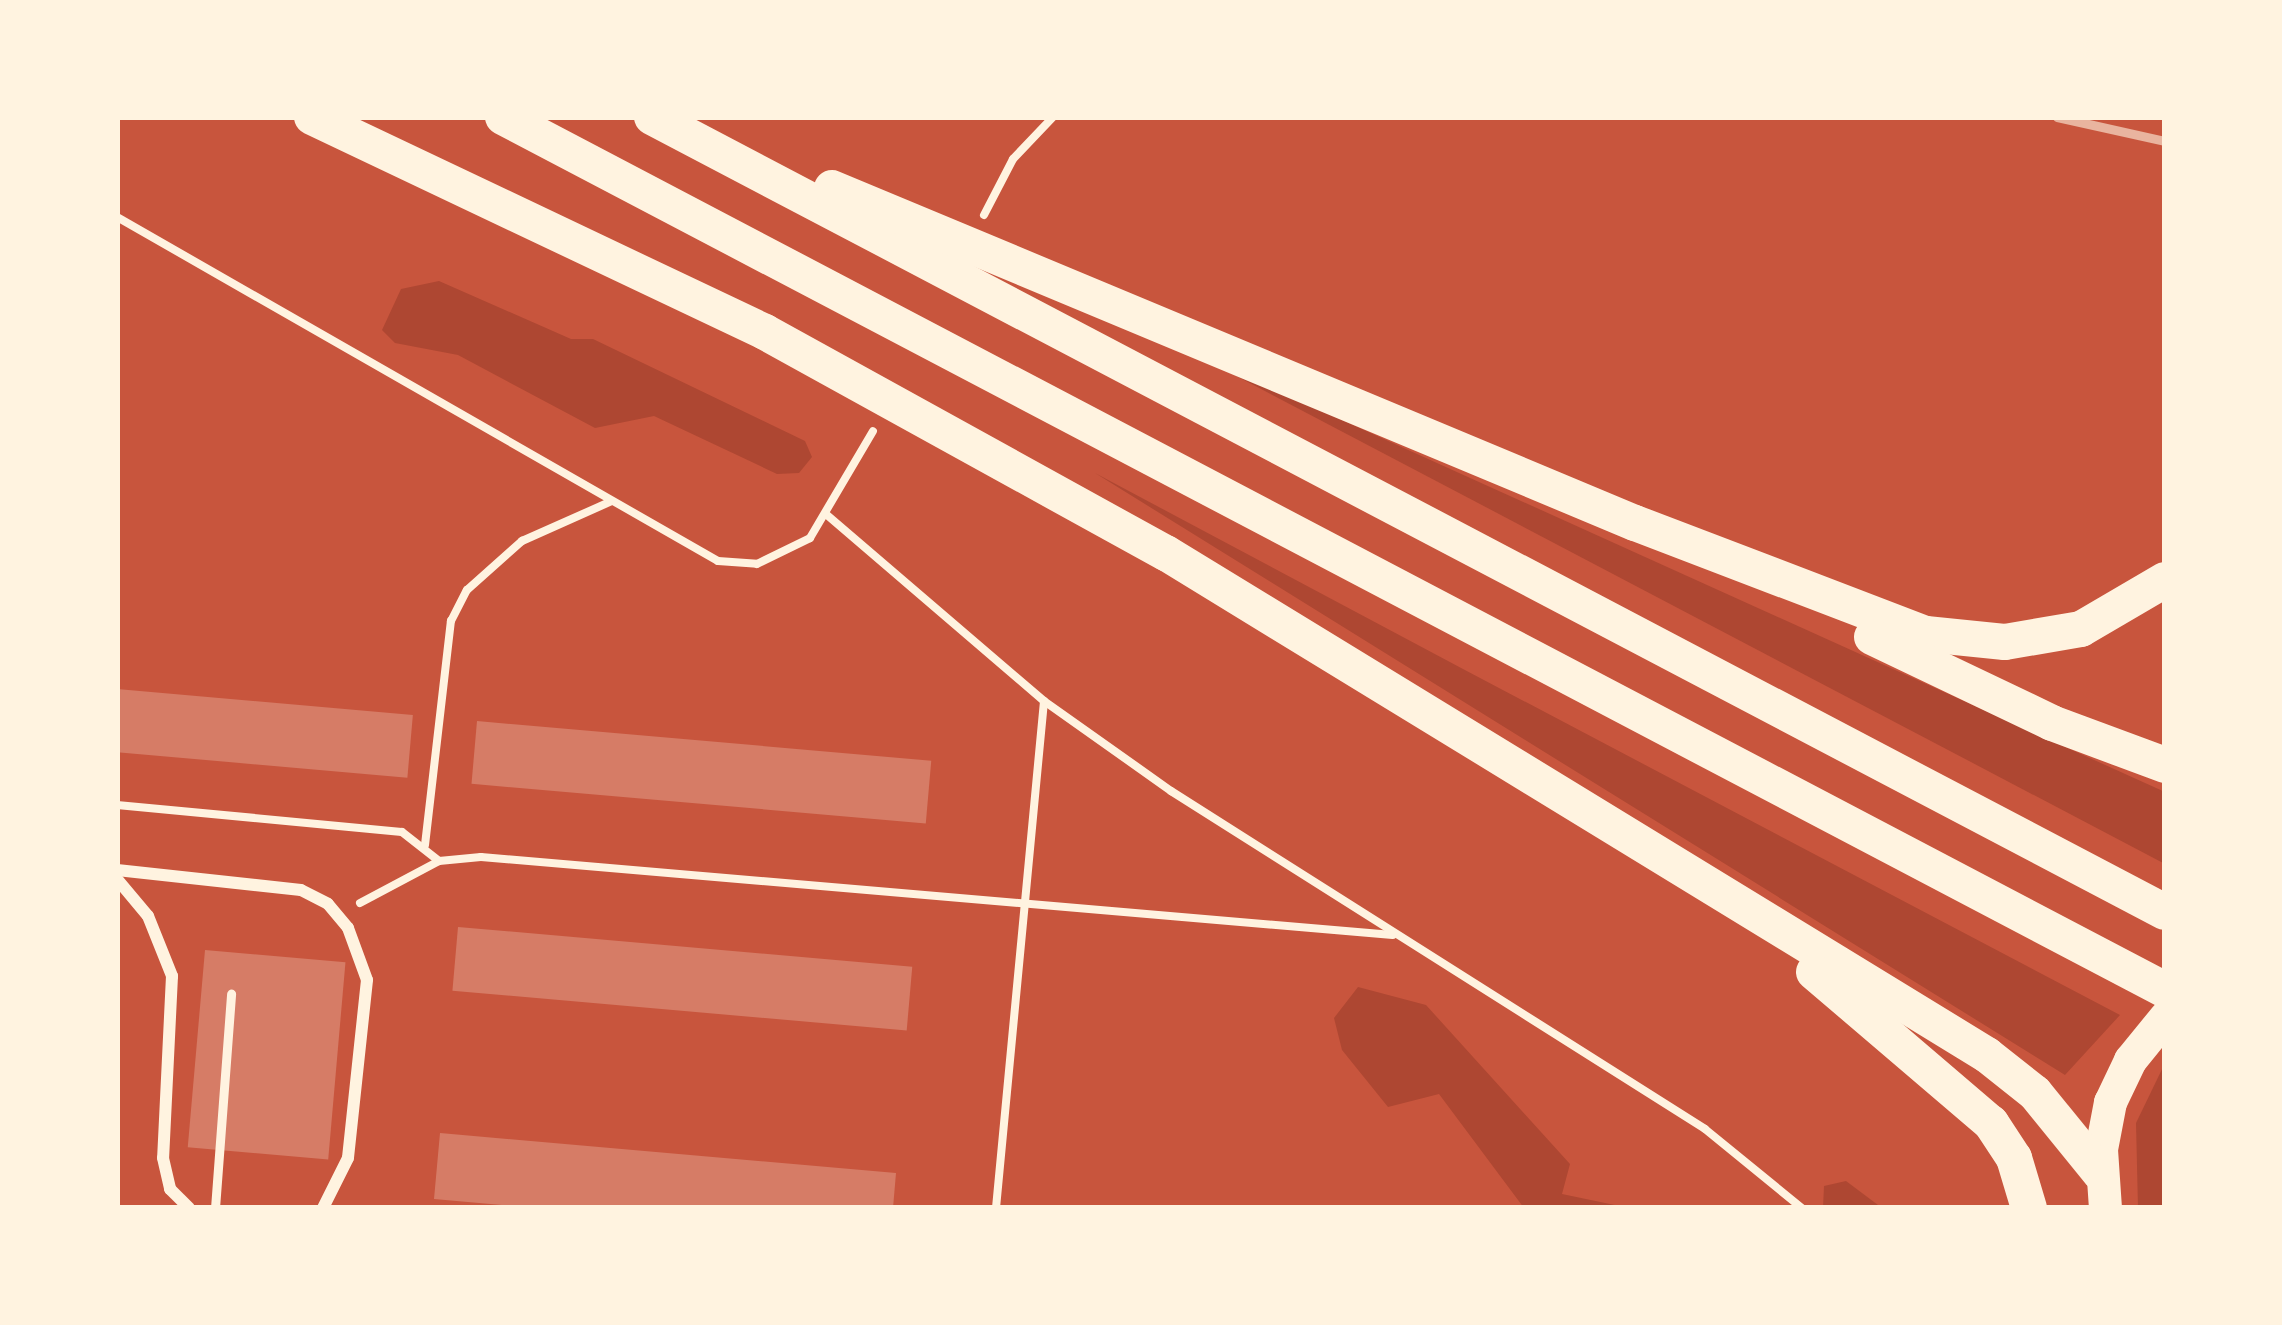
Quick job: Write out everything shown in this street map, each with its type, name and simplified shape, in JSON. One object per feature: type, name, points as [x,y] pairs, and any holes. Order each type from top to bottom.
[{"type":"highway","points":[[312,117],[765,332],[1003,458],[2020,1079],[2103,1191]]},
{"type":"highway","points":[[503,117],[2165,990]]},
{"type":"highway","points":[[652,117],[2165,912]]},
{"type":"highway","points":[[662,117],[1635,523],[1880,619],[1967,640],[2081,629],[2117,615],[2165,580]]},
{"type":"highway","points":[[1635,523],[2052,723],[2165,765]]},
{"type":"highway","points":[[1719,892],[1991,1123],[2014,1158],[2029,1208]]},
{"type":"highway","points":[[2103,1191],[2110,1102],[2130,1060],[2165,1017]]},
{"type":"street","points":[[117,875],[301,890],[339,916],[363,958],[367,980],[348,1158],[323,1208]]},
{"type":"street","points":[[117,875],[148,916],[172,976],[163,1158],[170,1189],[189,1208]]},
{"type":"lane","points":[[215,1208],[231,994]]},
{"type":"path","points":[[1013,159],[1052,117]]},
{"type":"path","points":[[117,218],[737,566],[777,559],[810,538],[859,459]]},
{"type":"path","points":[[425,845],[451,621],[467,590],[522,541],[614,500]]},
{"type":"path","points":[[826,515],[1044,701],[1705,1129],[1802,1208]]},
{"type":"path","points":[[996,1208],[1044,701]]},
{"type":"path","points":[[117,805],[402,832],[425,845],[439,861]]},
{"type":"path","points":[[339,916],[439,861],[481,857],[1026,908],[1399,935]]},
{"type":"shaded area","points":[[439,281],[571,339],[593,339],[805,441],[812,457],[799,473],[777,474],[654,416],[595,428],[458,355],[395,343],[382,330],[401,289]]},
{"type":"shaded area","points":[[1185,349],[2165,792],[2165,864]]},
{"type":"shaded area","points":[[1095,473],[1463,669],[2120,1015],[2065,1075]]},
{"type":"shaded area","points":[[1358,987],[1426,1005],[1570,1164],[1562,1194],[1629,1208],[1524,1208],[1439,1094],[1388,1107],[1342,1050],[1334,1018]]},
{"type":"shaded area","points":[[2165,1063],[2165,1208],[2138,1208],[2136,1123]]},
{"type":"shaded area","points":[[1846,1181],[1882,1208],[1823,1208],[1824,1186]]},
{"type":"building","points":[[117,689],[413,715],[407,778],[117,752]]},
{"type":"building","points":[[477,721],[931,761],[926,824],[472,784]]},
{"type":"building","points":[[458,927],[912,967],[907,1030],[452,991]]},
{"type":"building","points":[[205,950],[345,962],[328,1160],[188,1147]]},
{"type":"building","points":[[440,1133],[896,1173],[893,1208],[534,1208],[434,1199]]},
{"type":"railway","points":[[2057,117],[2165,141]]}]
